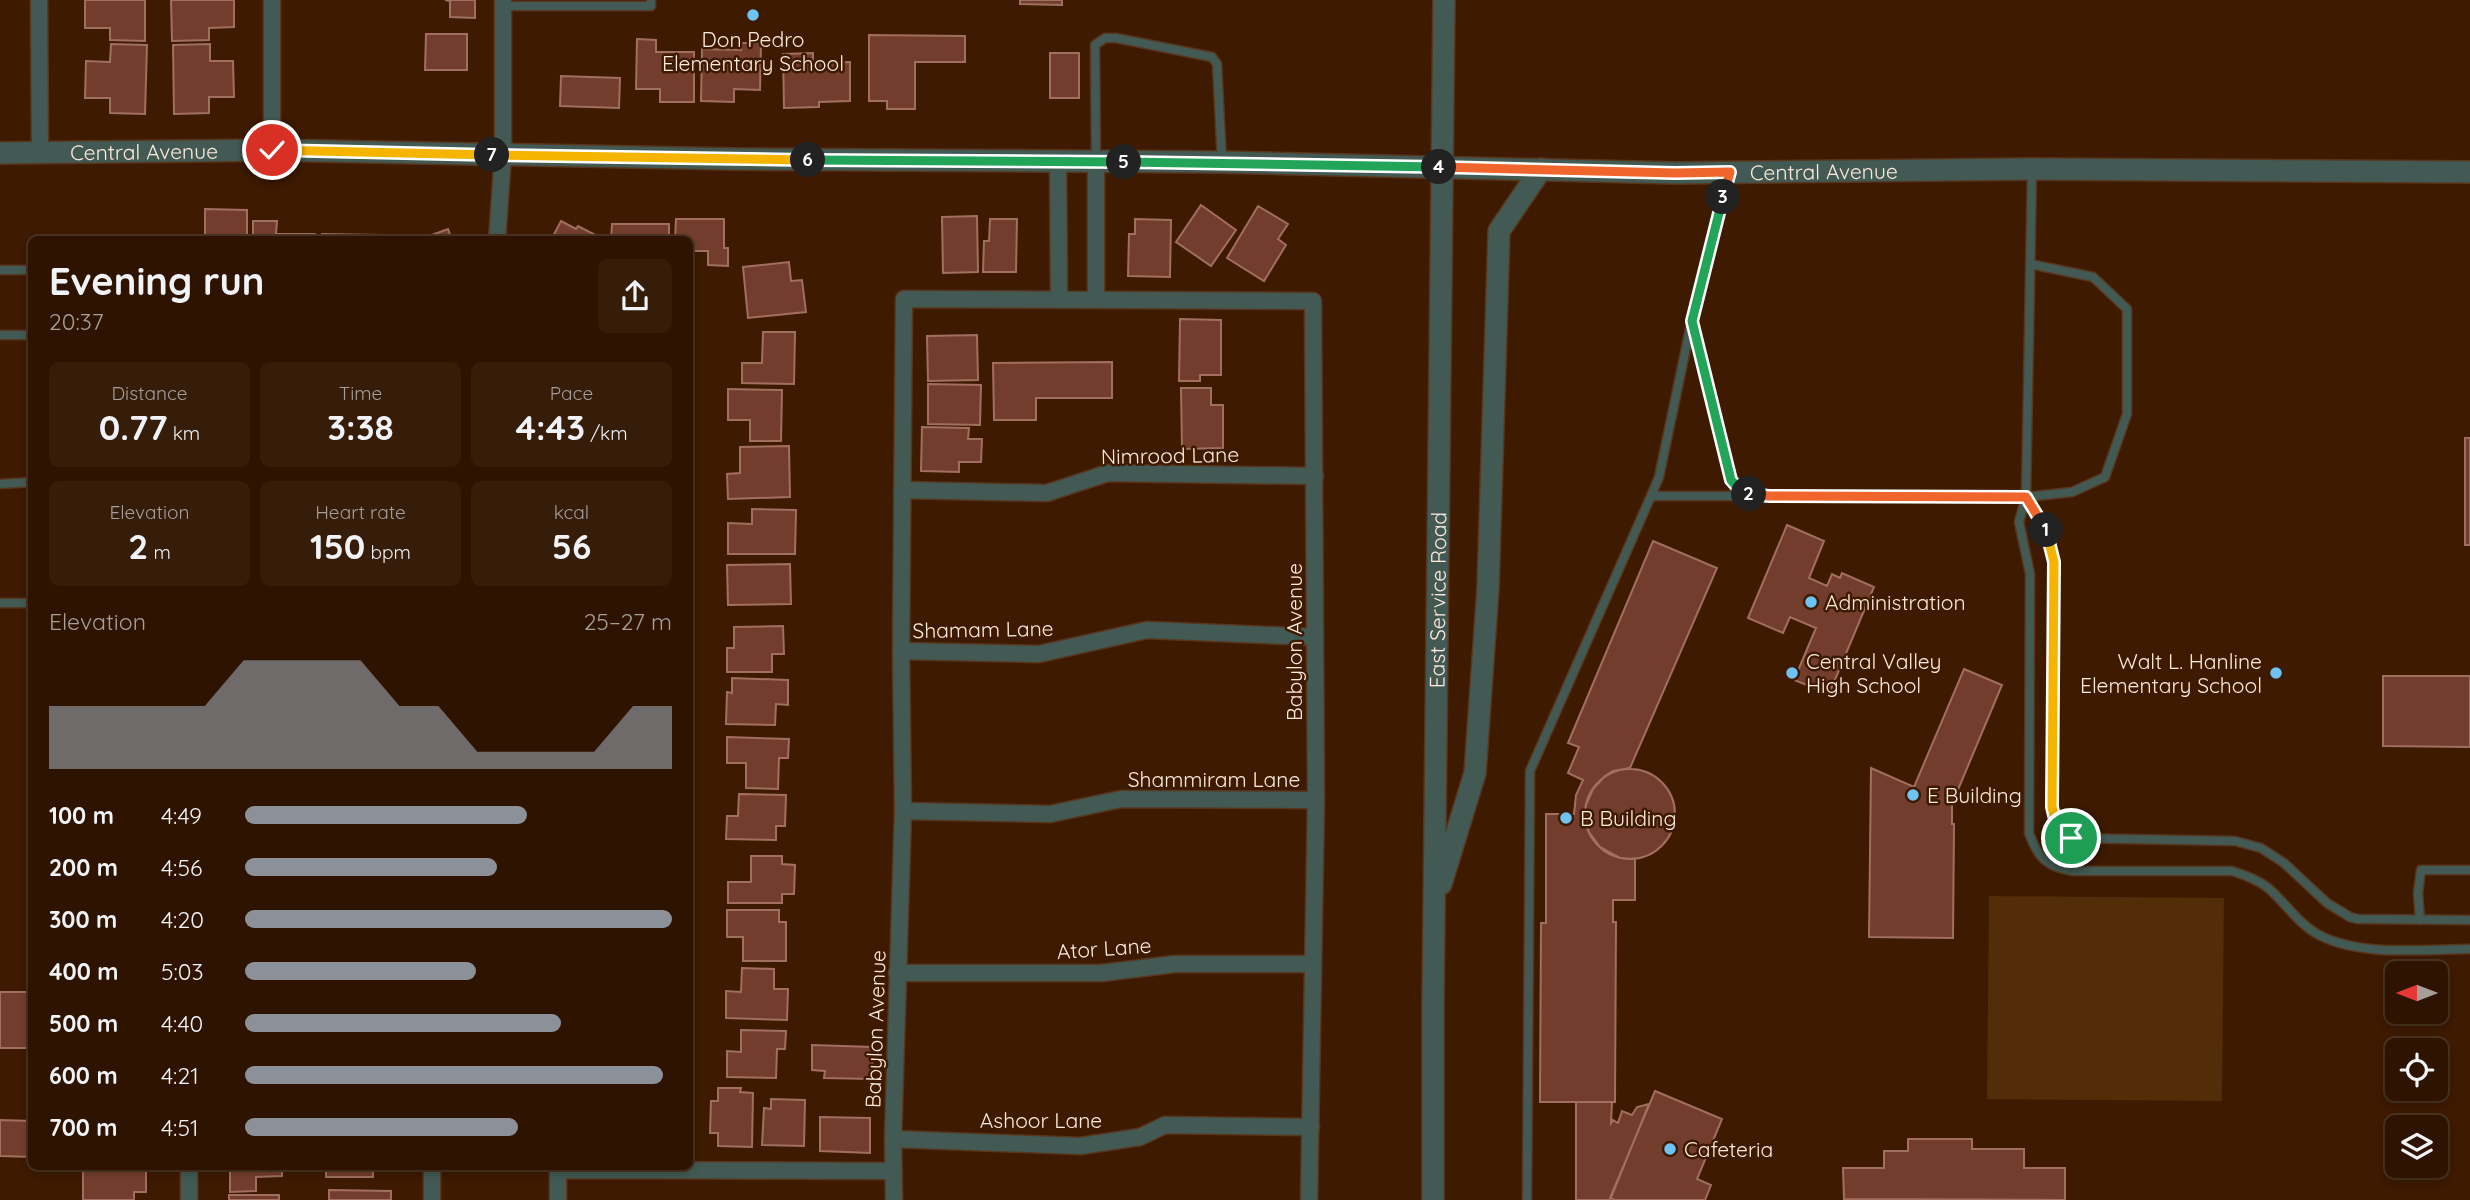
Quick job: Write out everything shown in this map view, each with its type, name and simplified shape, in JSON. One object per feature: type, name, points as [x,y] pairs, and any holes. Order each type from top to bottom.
[{"type":"street","points":[[39,0],[40,151]]},
{"type":"street","points":[[272,0],[272,150]]},
{"type":"street","name":"East Service Road","points":[[1433,1200],[1444,0]]},
{"type":"street","points":[[497,236],[503,155],[503,3]]},
{"type":"street","name":"Central Avenue","points":[[0,153],[272,150],[734,159],[1222,162],[1675,173],[2032,169],[2470,172]]},
{"type":"street","points":[[1058,161],[1059,298]]},
{"type":"street","points":[[1096,162],[1096,299]]},
{"type":"street","points":[[1434,906],[1475,773],[1488,588],[1499,231],[1541,169]]},
{"type":"street","name":"Babylon Avenue","points":[[894,1200],[893,1139],[903,811],[901,651],[904,299],[1059,298],[1313,301],[1316,800],[1310,1200]]},
{"type":"street","name":"Nimrood Lane","points":[[902,490],[1047,492],[1108,473],[1315,476]]},
{"type":"street","name":"Shamam Lane","points":[[901,651],[1039,654],[1147,630],[1315,637]]},
{"type":"street","name":"Shammiram Lane","points":[[903,811],[1049,814],[1121,799],[1316,800]]},
{"type":"street","name":"Ator Lane","points":[[897,973],[1102,974],[1175,964],[1314,964]]},
{"type":"street","name":"Ashoor Lane","points":[[893,1139],[1080,1146],[1140,1137],[1164,1125],[1311,1128]]},
{"type":"street","points":[[693,1169],[894,1171]]},
{"type":"street","points":[[189,1170],[189,1200]]},
{"type":"street","points":[[432,1170],[432,1200]]},
{"type":"street","points":[[558,1170],[558,1200]]},
{"type":"lane","points":[[503,3],[651,6],[651,0]]},
{"type":"lane","points":[[1096,162],[1096,45],[1105,38],[1212,57],[1217,64],[1222,162]]},
{"type":"lane","points":[[2032,169],[2026,497],[2019,522],[2030,574],[2029,833],[2035,850],[2045,861],[2058,869],[2073,871],[2232,871],[2250,877],[2266,887],[2303,923],[2320,935],[2360,948],[2470,949]]},
{"type":"lane","points":[[1527,1200],[1530,771],[1659,477],[1692,321],[1730,172]]},
{"type":"lane","points":[[1651,496],[2026,497],[2072,492],[2105,477],[2127,414],[2127,309],[2093,277],[2030,264]]},
{"type":"lane","points":[[0,270],[28,271]]},
{"type":"lane","points":[[1692,321],[1731,480],[1745,493],[1758,496]]},
{"type":"lane","points":[[0,335],[28,335]]},
{"type":"lane","points":[[0,484],[28,482]]},
{"type":"lane","points":[[2026,497],[2046,528],[2054,562],[2052,807],[2056,824],[2071,838],[2087,840],[2235,841],[2261,848],[2284,863],[2327,904],[2342,914],[2358,919],[2470,920]]},
{"type":"lane","points":[[0,603],[28,604]]},
{"type":"lane","points":[[2420,920],[2418,893],[2421,870],[2470,870]]},
{"type":"shaded area","points":[[1989,896],[2224,898],[2222,1101],[1987,1099]]},
{"type":"building","points":[[85,0],[145,0],[145,41],[110,40],[110,28],[85,28]]},
{"type":"building","points":[[171,0],[234,0],[234,27],[209,28],[209,40],[172,41]]},
{"type":"building","points":[[445,0],[475,0],[475,18],[450,17],[450,1]]},
{"type":"building","points":[[1020,0],[1062,0],[1062,5],[1020,4]]},
{"type":"building","points":[[426,34],[467,34],[467,70],[425,70]]},
{"type":"building","points":[[869,35],[965,36],[965,62],[915,62],[915,109],[887,109],[887,101],[869,101]]},
{"type":"building","points":[[637,39],[656,40],[656,52],[694,52],[694,102],[660,102],[660,89],[636,89]]},
{"type":"building","points":[[742,43],[761,43],[760,90],[734,89],[734,102],[701,101],[702,49],[741,50]]},
{"type":"building","points":[[111,44],[147,45],[145,114],[110,113],[110,98],[85,98],[86,61],[110,62]]},
{"type":"building","points":[[210,44],[210,61],[233,61],[234,97],[209,97],[209,113],[174,114],[173,45]]},
{"type":"building","points":[[813,53],[813,63],[850,62],[850,101],[819,102],[819,107],[784,108],[783,54]]},
{"type":"building","points":[[1050,53],[1079,53],[1079,98],[1050,98]]},
{"type":"building","points":[[561,76],[620,78],[619,108],[560,106]]},
{"type":"building","points":[[1201,205],[1236,230],[1211,266],[1176,242]]},
{"type":"building","points":[[1258,206],[1288,224],[1278,239],[1286,245],[1264,281],[1227,258]]},
{"type":"building","points":[[205,209],[247,210],[247,236],[205,236]]},
{"type":"building","points":[[977,216],[978,272],[943,273],[942,217]]},
{"type":"building","points":[[676,219],[724,219],[724,248],[728,248],[728,266],[708,265],[708,251],[693,251],[693,236],[675,236]]},
{"type":"building","points":[[990,219],[1017,219],[1016,272],[983,272],[984,241],[989,241]]},
{"type":"building","points":[[1135,219],[1171,220],[1170,277],[1128,276],[1129,234],[1135,234]]},
{"type":"building","points":[[253,221],[277,221],[276,234],[315,234],[315,236],[253,236]]},
{"type":"building","points":[[561,221],[597,236],[553,236]]},
{"type":"building","points":[[612,224],[669,224],[669,236],[611,236]]},
{"type":"building","points":[[448,229],[451,236],[429,236]]},
{"type":"building","points":[[322,234],[384,235],[384,236]]},
{"type":"building","points":[[789,262],[791,281],[802,280],[806,312],[748,318],[743,267]]},
{"type":"building","points":[[1180,319],[1221,320],[1221,375],[1200,375],[1200,381],[1179,381]]},
{"type":"building","points":[[763,332],[795,332],[794,384],[742,383],[742,363],[762,363]]},
{"type":"building","points":[[977,335],[978,380],[928,381],[927,336]]},
{"type":"building","points":[[1112,362],[1112,398],[1036,398],[1036,420],[994,420],[993,363]]},
{"type":"building","points":[[928,384],[981,385],[980,425],[928,424]]},
{"type":"building","points":[[1181,388],[1211,388],[1211,405],[1223,405],[1223,448],[1182,449]]},
{"type":"building","points":[[728,389],[782,390],[781,441],[750,441],[750,420],[728,420]]},
{"type":"building","points":[[922,427],[969,428],[968,439],[982,439],[981,462],[959,462],[959,472],[921,471]]},
{"type":"building","points":[[2465,438],[2470,438],[2470,545],[2465,545]]},
{"type":"building","points":[[789,446],[790,497],[728,499],[727,474],[740,473],[740,447]]},
{"type":"building","points":[[752,509],[796,510],[795,554],[728,554],[728,523],[752,524]]},
{"type":"building","name":"Administration","points":[[1787,525],[1824,541],[1809,578],[1827,586],[1832,574],[1840,578],[1842,573],[1874,587],[1829,694],[1794,680],[1816,628],[1790,617],[1783,633],[1748,618]]},
{"type":"building","name":"B Building","points":[[1653,541],[1717,568],[1630,768],[1613,771],[1605,776],[1593,789],[1584,814],[1589,832],[1600,847],[1620,858],[1635,859],[1635,900],[1613,900],[1613,922],[1616,922],[1615,1102],[1540,1102],[1541,923],[1546,923],[1546,814],[1574,814],[1576,795],[1583,780],[1568,773],[1579,747],[1568,743]]},
{"type":"building","points":[[790,564],[791,604],[728,605],[727,565]]},
{"type":"building","points":[[783,626],[784,654],[772,654],[772,672],[727,672],[727,648],[734,648],[734,627]]},
{"type":"building","name":"E Building","points":[[1964,669],[2002,685],[1952,804],[1953,938],[1869,937],[1871,768],[1914,787]]},
{"type":"building","points":[[2383,676],[2470,676],[2470,747],[2383,746]]},
{"type":"building","points":[[732,678],[788,680],[788,705],[776,704],[775,725],[726,724],[727,692],[732,693]]},
{"type":"building","points":[[727,737],[789,739],[788,758],[779,758],[778,789],[746,788],[746,763],[727,763]]},
{"type":"building","points":[[1630,769],[1647,772],[1662,782],[1672,797],[1675,814],[1672,831],[1662,846],[1647,856],[1630,859],[1613,856],[1598,846],[1588,831],[1585,814],[1588,797],[1598,782],[1613,772]]},
{"type":"building","points":[[739,794],[786,795],[785,826],[776,826],[776,840],[726,839],[727,816],[738,816]]},
{"type":"building","points":[[751,856],[782,856],[782,864],[795,865],[794,894],[782,894],[782,903],[728,903],[728,882],[751,882]]},
{"type":"building","points":[[727,910],[779,910],[779,922],[786,922],[786,961],[743,961],[743,937],[727,937]]},
{"type":"building","points":[[742,968],[774,969],[774,989],[788,989],[787,1020],[726,1018],[726,991],[741,992]]},
{"type":"building","points":[[0,992],[28,992],[28,1048],[0,1048]]},
{"type":"building","points":[[741,1030],[786,1031],[785,1049],[777,1049],[776,1078],[727,1077],[727,1051],[741,1052]]},
{"type":"building","points":[[812,1045],[873,1047],[872,1079],[824,1078],[825,1071],[812,1070]]},
{"type":"building","points":[[718,1088],[741,1088],[740,1092],[753,1093],[752,1147],[718,1146],[718,1133],[710,1133],[711,1101],[718,1101]]},
{"type":"building","name":"Cafeteria","points":[[1655,1091],[1722,1119],[1697,1179],[1711,1185],[1705,1200],[1610,1198]]},
{"type":"building","points":[[771,1099],[805,1100],[804,1146],[762,1145],[764,1108],[771,1109]]},
{"type":"building","points":[[1576,1102],[1612,1102],[1611,1123],[1613,1120],[1618,1123],[1622,1111],[1632,1115],[1637,1107],[1649,1104],[1610,1200],[1576,1200]]},
{"type":"building","points":[[820,1117],[870,1118],[870,1153],[820,1151]]},
{"type":"building","points":[[0,1120],[28,1121],[28,1157],[0,1156]]},
{"type":"building","points":[[1908,1139],[1972,1139],[1972,1149],[2024,1149],[2024,1168],[2065,1168],[2065,1200],[1844,1199],[1843,1168],[1884,1168],[1884,1151],[1908,1151]]},
{"type":"building","points":[[83,1170],[146,1170],[146,1192],[134,1192],[134,1200],[83,1200]]},
{"type":"building","points":[[230,1170],[282,1170],[282,1176],[256,1177],[256,1191],[230,1192]]},
{"type":"building","points":[[326,1170],[373,1170],[373,1177],[326,1177]]},
{"type":"building","points":[[329,1190],[391,1191],[391,1200],[329,1200]]},
{"type":"building","points":[[229,1195],[279,1195],[279,1200],[229,1200]]},
{"type":"place","name":"Don Pedro Elementary School","points":[[753,15]]},
{"type":"place","name":"Administration","points":[[1811,602]]},
{"type":"place","name":"Central Valley High School","points":[[1792,673]]},
{"type":"place","name":"Walt L. Hanline Elementary School","points":[[2276,673]]},
{"type":"place","name":"E Building","points":[[1913,795]]},
{"type":"place","name":"B Building","points":[[1566,818]]},
{"type":"place","name":"Cafeteria","points":[[1670,1149]]},
{"type":"route","points":[[272,150],[734,159],[1222,162],[1730,172],[1692,321],[1731,480],[1745,493],[1758,496],[2026,497],[2046,528],[2054,562],[2052,807],[2056,824],[2071,838]]}]
